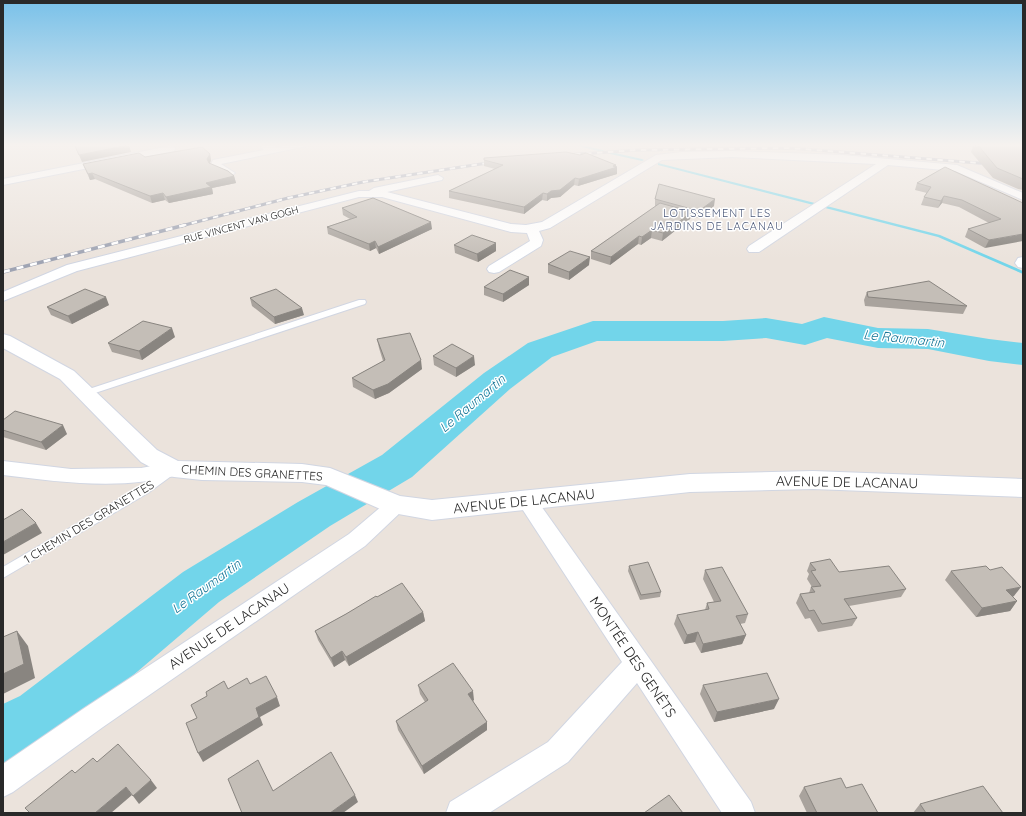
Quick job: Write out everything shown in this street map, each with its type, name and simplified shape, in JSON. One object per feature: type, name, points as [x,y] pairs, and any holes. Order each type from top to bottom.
[{"type":"street","points":[[359,194],[415,182]]},
{"type":"street","name":"RUE VINCENT VAN GOGH","points":[[3,298],[50,276],[72,268],[359,194],[382,194],[498,225],[531,229],[546,225],[616,182]]},
{"type":"street","points":[[754,249],[855,182]]},
{"type":"street","name":"RUE VINCENT VAN GOGH","points":[[990,182],[1023,196]]},
{"type":"street","points":[[494,269],[536,244],[537,240],[531,229]]},
{"type":"street","name":"CHEMIN DES GRANETTES","points":[[3,340],[67,375],[149,456],[174,469],[302,473],[330,477],[396,505]]},
{"type":"street","points":[[3,468],[71,476],[141,475],[174,469]]},
{"type":"street","name":"AVENUE DE LACANAU","points":[[3,782],[93,718],[357,540],[396,505],[432,510],[690,483],[798,480],[1023,488]]},
{"type":"street","name":"MONTÉE DES GENÊTS","points":[[527,501],[740,813]]},
{"type":"street","points":[[461,813],[558,752],[637,664]]},
{"type":"street","name":"AVENUE DE LACANAU","points":[[3,766],[93,718]]},
{"type":"lane","points":[[86,393],[362,302]]},
{"type":"lane","name":"1 CHEMIN DES GRANETTES","points":[[3,574],[144,490],[174,469]]},
{"type":"building","points":[[115,182],[210,182],[206,183],[211,187],[166,197],[163,193],[150,196]]},
{"type":"building","points":[[468,182],[570,182],[560,190],[551,191],[547,194],[543,193],[524,207],[449,191]]},
{"type":"building","points":[[978,182],[1023,203],[1023,234],[989,240],[968,229],[1001,219],[962,200],[944,196],[941,201],[924,197],[931,187],[917,183]]},
{"type":"building","points":[[659,184],[715,199],[699,211],[655,199]]},
{"type":"building","points":[[373,198],[431,222],[378,247],[375,241],[369,244],[327,227],[357,217],[342,208]]},
{"type":"building","points":[[660,203],[692,212],[663,233],[652,230],[642,237],[639,236],[611,257],[591,251]]},
{"type":"building","points":[[472,235],[496,243],[477,254],[454,245]]},
{"type":"building","points":[[570,251],[590,257],[569,272],[548,264]]},
{"type":"building","points":[[510,270],[529,277],[503,294],[484,287]]},
{"type":"building","points":[[929,281],[967,306],[868,297],[867,292]]},
{"type":"building","points":[[85,289],[106,297],[68,316],[47,307]]},
{"type":"building","points":[[276,289],[302,308],[274,317],[250,298]]},
{"type":"building","points":[[143,321],[172,328],[139,351],[108,343]]},
{"type":"building","points":[[410,333],[421,360],[388,384],[373,390],[352,378],[385,360],[377,339]]},
{"type":"building","points":[[452,344],[474,356],[456,368],[433,356]]},
{"type":"building","points":[[15,411],[63,425],[41,442],[3,430],[3,420]]},
{"type":"building","points":[[22,509],[36,523],[3,542],[3,520]]},
{"type":"building","points":[[830,559],[839,572],[889,566],[906,589],[844,599],[857,618],[822,624],[814,610],[809,611],[800,594],[815,592],[811,587],[821,586],[811,571],[816,570],[810,563]]},
{"type":"building","points":[[648,562],[661,592],[641,595],[629,566]]},
{"type":"building","points":[[986,566],[990,570],[1002,567],[1021,587],[1006,590],[1017,601],[982,608],[951,571]]},
{"type":"building","points":[[722,567],[748,614],[736,616],[746,635],[703,644],[698,632],[687,635],[677,615],[709,609],[707,603],[721,601],[705,570]]},
{"type":"building","points":[[402,583],[423,612],[346,657],[342,651],[331,658],[315,631]]},
{"type":"building","points":[[17,631],[24,664],[3,674],[3,637]]},
{"type":"building","points":[[453,663],[473,691],[468,694],[487,722],[422,766],[396,721],[428,700],[418,685]]},
{"type":"building","points":[[767,673],[779,699],[717,712],[703,685]]},
{"type":"building","points":[[266,676],[277,697],[256,708],[259,717],[198,753],[186,723],[197,718],[191,705],[207,696],[206,692],[224,681],[228,689],[247,678],[250,684]]},
{"type":"building","points":[[118,744],[151,780],[133,796],[126,787],[95,813],[30,813],[25,808],[72,770],[75,773],[93,758],[97,762]]},
{"type":"building","points":[[331,752],[355,795],[330,813],[242,813],[228,779],[258,760],[273,791]]},
{"type":"building","points":[[841,778],[846,788],[862,784],[878,813],[817,813],[804,787]]},
{"type":"building","points":[[983,786],[1003,813],[926,813],[920,804]]},
{"type":"building","points":[[669,795],[683,813],[644,813]]},
{"type":"waterway","points":[[730,182],[939,236],[1023,273]]},
{"type":"waterway","name":"Le Raumartin","points":[[3,735],[41,716],[201,587],[314,514],[397,466],[497,381],[540,350],[593,331],[723,331],[766,328],[805,335],[824,327],[878,338],[928,339],[989,350],[1023,354]]},
{"type":"railway","points":[[181,226],[288,198],[363,182]]},
{"type":"railway","points":[[3,272],[185,225]]},
{"type":"district","name":"LOTISSEMENT LES JARDINS DE LACANAU","points":[[717,219]]}]
